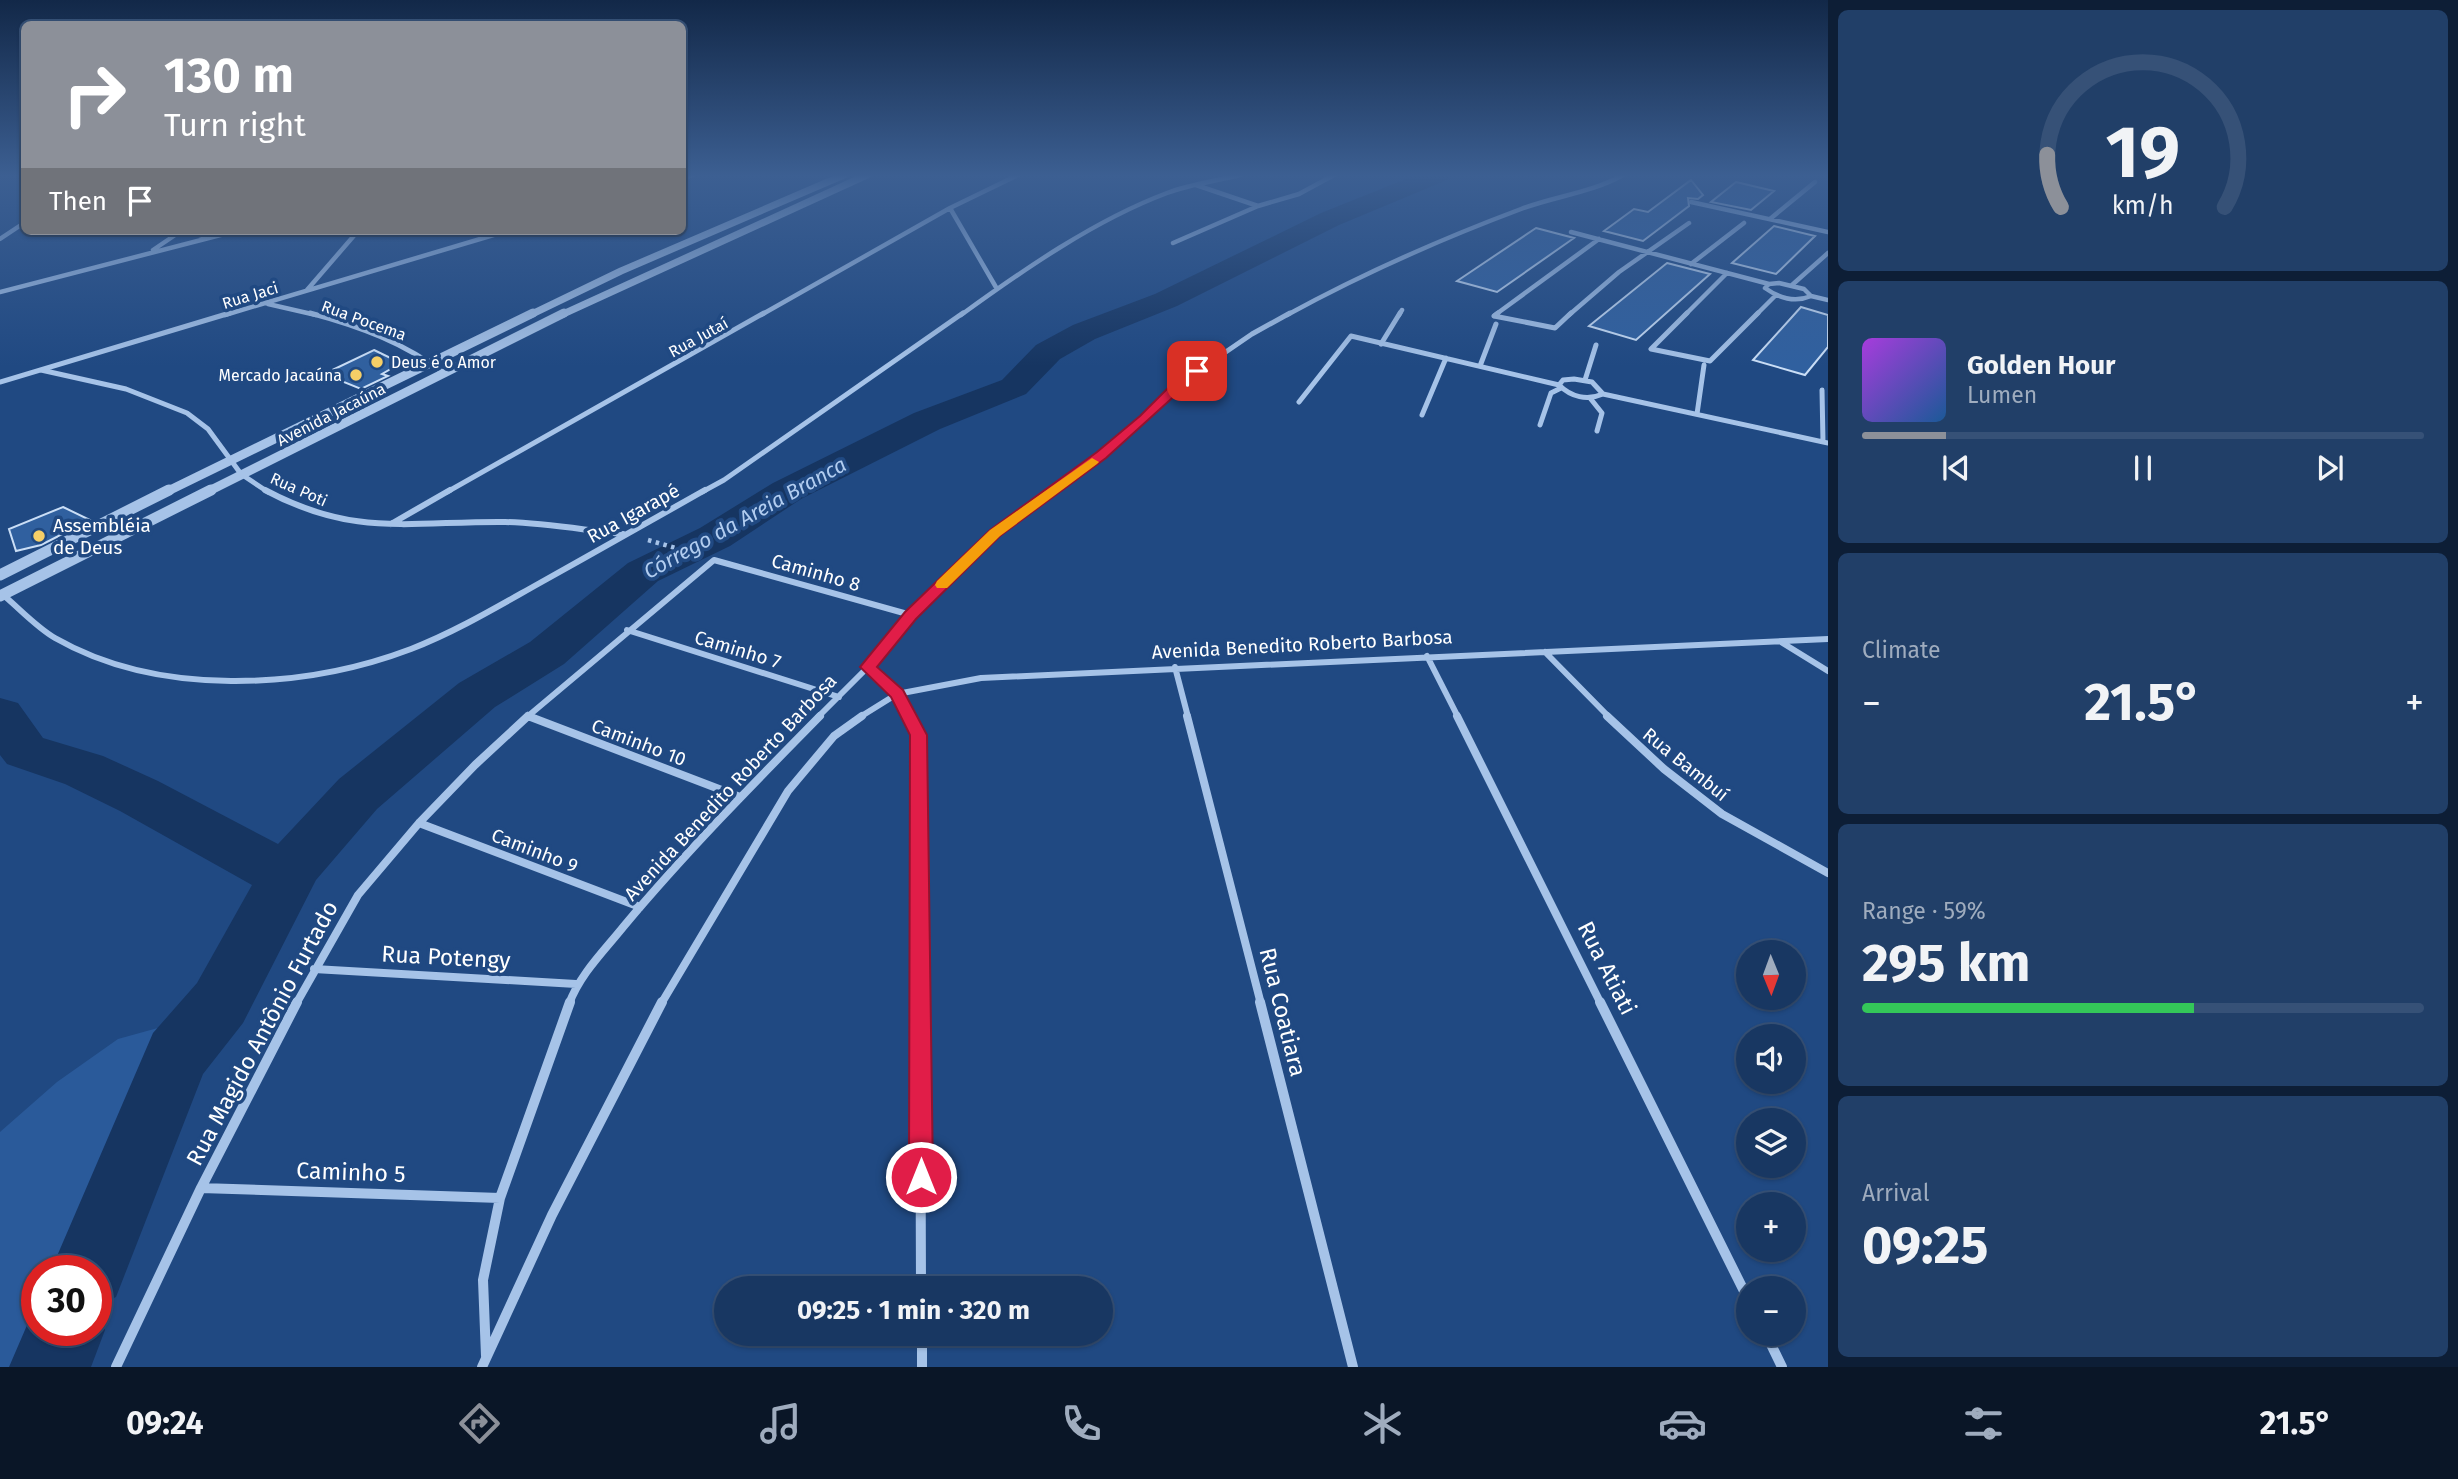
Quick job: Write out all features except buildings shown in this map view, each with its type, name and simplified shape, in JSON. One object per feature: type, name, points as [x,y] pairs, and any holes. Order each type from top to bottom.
[{"type":"street","points":[[149,252],[169,239]]},
{"type":"street","points":[[0,292],[206,239]]},
{"type":"street","points":[[306,290],[351,239]]},
{"type":"street","name":"Rua Jaci","points":[[0,382],[480,239]]},
{"type":"street","name":"Avenida Jacaúna","points":[[0,575],[432,362],[621,271],[696,239]]},
{"type":"street","name":"Avenida Jacaúna","points":[[1,594],[617,288],[726,239]]},
{"type":"street","name":"Rua Jutaí","points":[[391,524],[896,239]]},
{"type":"street","points":[[965,239],[997,289]]},
{"type":"street","name":"Rua Igarapé","points":[[1,594],[53,637],[98,659],[152,674],[213,681],[276,679],[353,666],[410,649],[464,625],[724,480],[883,372],[997,289],[1078,239]]},
{"type":"street","points":[[1173,243],[1183,239]]},
{"type":"street","name":"Avenida Benedito Roberto Barbosa","points":[[484,1362],[483,1280],[500,1198],[576,984],[640,907],[740,797],[868,667],[911,615],[995,533],[1101,455],[1144,419],[1179,384],[1252,334],[1316,299],[1444,239]]},
{"type":"street","points":[[1664,239],[1644,251],[1597,287],[1555,328],[1494,316],[1599,239],[1644,251],[1727,274],[1769,284],[1792,285],[1804,289],[1811,296]]},
{"type":"street","points":[[1691,264],[1724,239]]},
{"type":"street","points":[[1792,285],[1828,253]]},
{"type":"street","points":[[1727,274],[1651,349],[1710,361],[1776,295]]},
{"type":"street","points":[[1769,284],[1765,288],[1776,295],[1798,300],[1811,296],[1828,300]]},
{"type":"street","name":"Rua Pocema","points":[[267,304],[325,317],[414,351],[445,374]]},
{"type":"street","points":[[1381,344],[1402,310]]},
{"type":"street","points":[[1480,366],[1496,324]]},
{"type":"street","points":[[1298,402],[1351,336],[1560,387],[1570,394],[1590,398],[1603,394],[1825,442],[1822,390]]},
{"type":"street","points":[[1585,380],[1596,345]]},
{"type":"street","points":[[1422,415],[1446,358]]},
{"type":"street","points":[[1698,415],[1704,365]]},
{"type":"street","name":"Rua Poti","points":[[41,370],[126,390],[183,411],[202,423],[232,459],[242,476],[291,504],[316,514],[343,521],[391,524],[527,523],[625,535]]},
{"type":"street","points":[[1540,425],[1550,393],[1560,387],[1560,382],[1569,378],[1585,380],[1597,385],[1603,394]]},
{"type":"street","points":[[1590,398],[1602,412],[1597,431]]},
{"type":"street","name":"Caminho 8","points":[[709,558],[911,615]]},
{"type":"street","name":"Rua Magido Antônio Furtado","points":[[116,1367],[201,1188],[314,969],[358,895],[419,823],[527,716],[709,558]]},
{"type":"street","name":"Caminho 7","points":[[627,630],[839,697]]},
{"type":"street","name":"Avenida Benedito Roberto Barbosa","points":[[484,1362],[552,1215],[668,991],[788,791],[834,736],[897,694],[981,678],[1828,639]]},
{"type":"street","points":[[1780,641],[1828,671]]},
{"type":"street","name":"Rua Bambuí","points":[[1545,652],[1628,737],[1709,805],[1756,836],[1828,873]]},
{"type":"street","name":"Rua Atiati","points":[[1427,656],[1737,1276]]},
{"type":"street","points":[[868,667],[897,694],[919,735],[922,1276]]},
{"type":"street","name":"Rua Coatiara","points":[[1175,667],[1353,1367]]},
{"type":"street","name":"Caminho 10","points":[[527,716],[740,797]]},
{"type":"street","name":"Caminho 9","points":[[419,823],[640,907]]},
{"type":"street","name":"Rua Potengy","points":[[314,969],[576,984]]},
{"type":"street","name":"Caminho 5","points":[[201,1188],[500,1198]]},
{"type":"street","points":[[922,1346],[922,1367]]},
{"type":"street","points":[[1772,1346],[1782,1367]]},
{"type":"path","points":[[670,545],[709,558]]},
{"type":"shaded area","points":[[183,1021],[196,1023],[166,1112],[109,1255],[21,1255],[21,1346],[72,1346],[63,1367],[0,1367],[0,1132],[57,1082],[118,1039]]},
{"type":"waterway","name":"Córrego da Areia Branca","points":[[287,877],[293,866],[358,794],[477,695],[547,653],[643,572],[715,537],[787,491],[927,421],[1014,387],[1048,352],[1084,332],[1166,300],[1290,239]]},
{"type":"waterway","points":[[0,716],[25,751],[84,770],[139,796],[287,877]]},
{"type":"waterway","name":"Córrego da Areia Branca","points":[[95,1255],[177,1055],[220,1003],[287,877]]},
{"type":"waterway","name":"Córrego da Areia Branca","points":[[50,1367],[59,1346]]},
{"type":"slow traffic","points":[[942,585],[995,533],[1092,462]]},
{"type":"place","name":"Deus é o Amor","points":[[377,362]]},
{"type":"place","name":"Mercado Jacaúna","points":[[356,375]]},
{"type":"place","name":"Assembléia de Deus","points":[[39,536]]},
{"type":"route","points":[[921,1177],[919,735],[897,694],[868,667],[911,615],[995,533],[1101,455],[1197,371]]}]
